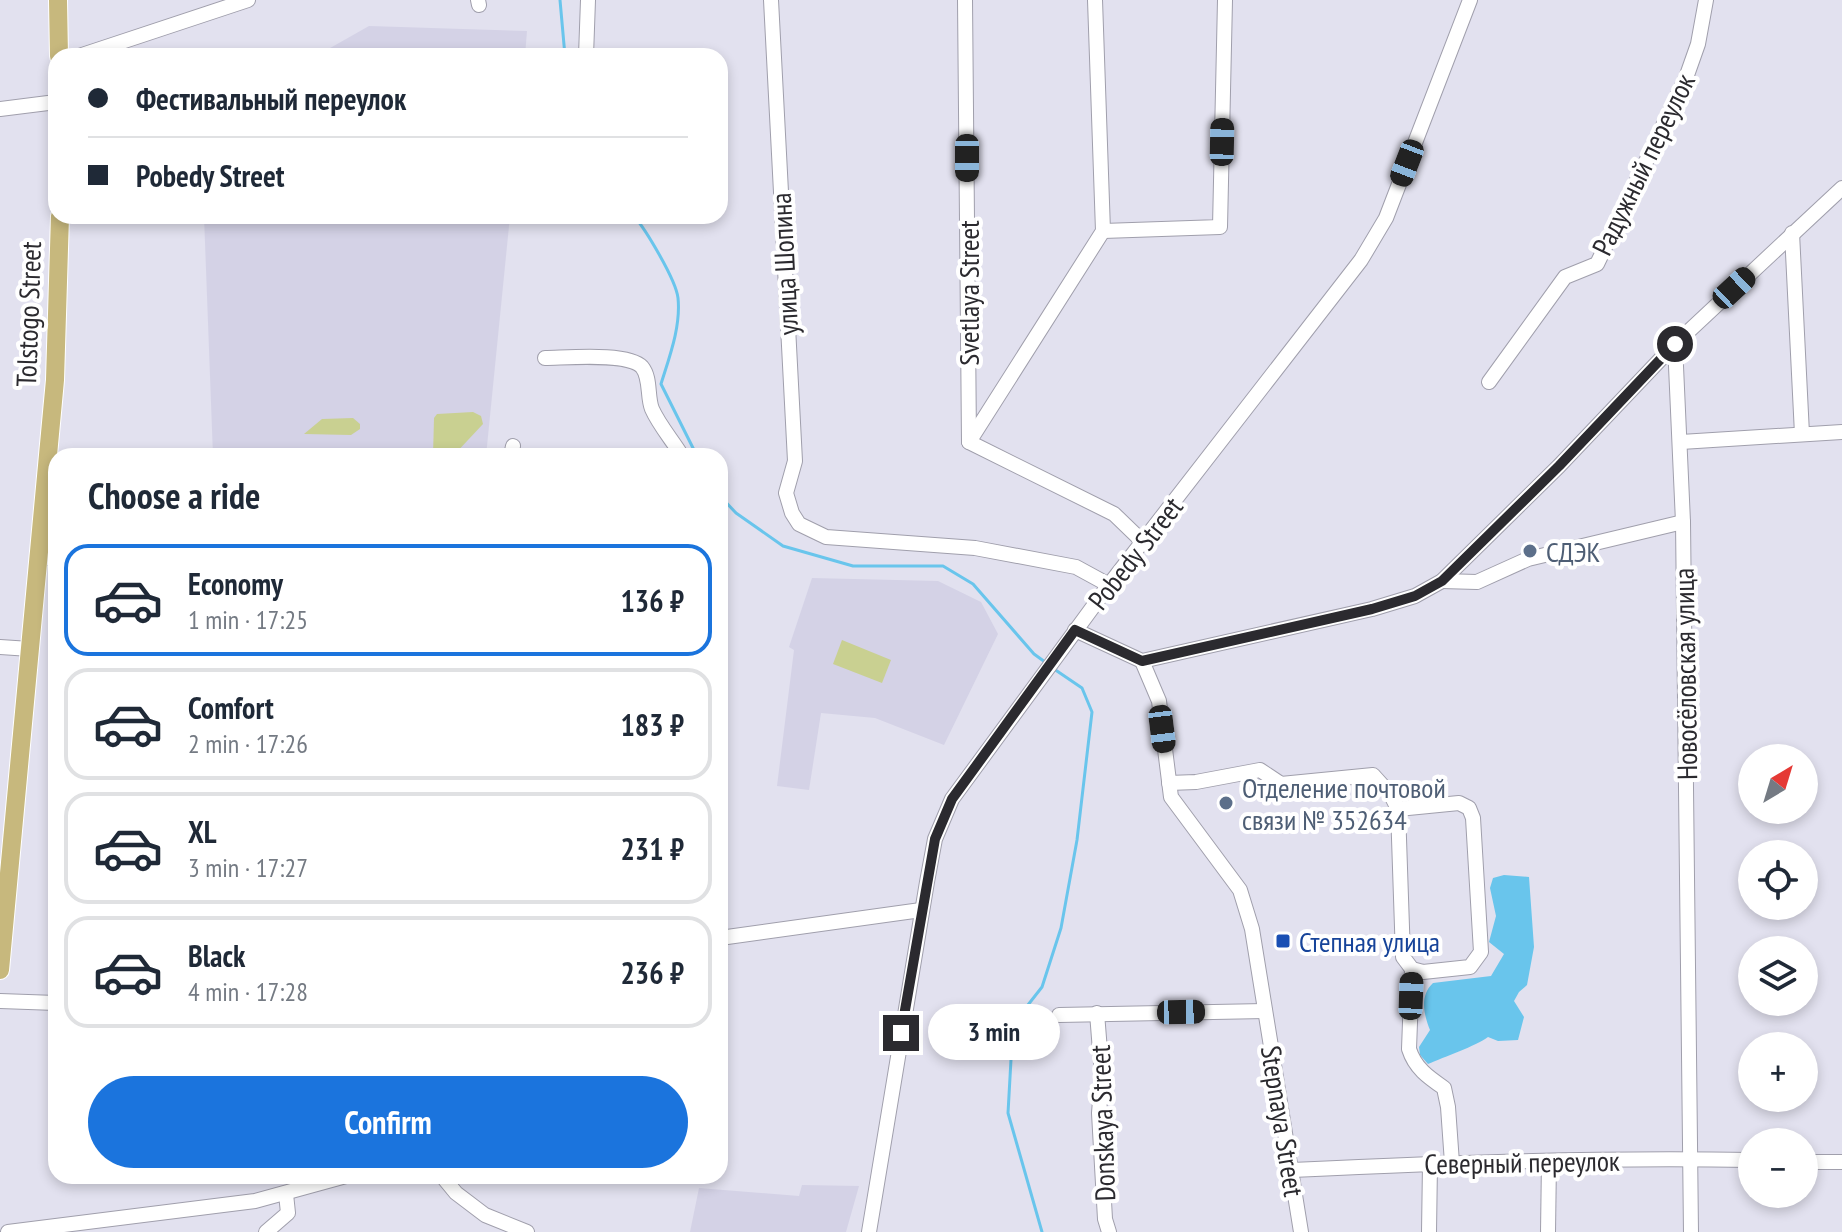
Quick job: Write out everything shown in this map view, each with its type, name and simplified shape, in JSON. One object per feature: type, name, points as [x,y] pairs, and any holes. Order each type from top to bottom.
[{"type":"main road","points":[[58,0],[59,48]]},
{"type":"main road","name":"Tolstogo Street","points":[[53,448],[60,224]]},
{"type":"main road","name":"Tolstogo Street","points":[[0,970],[30,649],[48,558]]},
{"type":"street","points":[[103,48],[248,0]]},
{"type":"street","points":[[586,48],[588,0]]},
{"type":"street","name":"улица Шопина","points":[[771,0],[795,461],[786,493],[792,513],[799,524],[826,537],[975,548],[1076,567],[1109,585]]},
{"type":"street","name":"Svetlaya Street","points":[[965,0],[969,442]]},
{"type":"street","points":[[1095,0],[1103,231],[969,442],[1114,514],[1143,542]]},
{"type":"street","points":[[1103,231],[1220,227],[1225,0]]},
{"type":"street","name":"Pobedy Street","points":[[869,1232],[921,910],[935,839],[952,799],[1109,585],[1361,260],[1386,218],[1470,0]]},
{"type":"street","name":"Радужный переулок","points":[[1489,382],[1565,277],[1597,264],[1686,78],[1698,44],[1706,0]]},
{"type":"street","points":[[0,109],[48,103]]},
{"type":"street","points":[[1075,630],[1142,661],[1372,609],[1415,596],[1442,581],[1559,466],[1675,344],[1842,188]]},
{"type":"street","points":[[1792,233],[1802,434]]},
{"type":"street","name":"Новосёловская улица","points":[[1675,344],[1683,522],[1691,1232]]},
{"type":"street","points":[[545,358],[610,358],[629,360],[641,366],[652,408],[677,448]]},
{"type":"street","points":[[1681,442],[1842,432]]},
{"type":"street","points":[[1442,581],[1477,582],[1508,565],[1528,559],[1683,522]]},
{"type":"street","points":[[0,647],[30,649]]},
{"type":"street","name":"Stepnaya Street","points":[[1142,661],[1159,701],[1171,797],[1240,890],[1252,929],[1301,1232]]},
{"type":"street","points":[[1169,783],[1196,782],[1260,770],[1281,784],[1373,775],[1391,795],[1398,809],[1403,957],[1412,969],[1423,972],[1470,967],[1481,952],[1473,818],[1469,808],[1459,803],[1398,809]]},
{"type":"street","points":[[728,937],[921,910]]},
{"type":"street","points":[[1412,969],[1409,1049],[1413,1062],[1444,1088],[1452,1163]]},
{"type":"street","points":[[0,1001],[48,1003]]},
{"type":"street","name":"Stepnaya Street","points":[[1059,1015],[1265,1011]]},
{"type":"street","name":"Donskaya Street","points":[[1097,1013],[1102,1076],[1100,1128],[1105,1219],[1109,1232]]},
{"type":"street","name":"Северный переулок","points":[[1292,1170],[1452,1163],[1738,1160]]},
{"type":"street","points":[[1548,1232],[1549,1161]]},
{"type":"street","points":[[1818,1162],[1842,1162]]},
{"type":"street","points":[[1429,1232],[1430,1164]]},
{"type":"street","points":[[8,1232],[195,1210],[286,1194],[319,1184]]},
{"type":"street","points":[[449,1184],[485,1215],[527,1232]]},
{"type":"street","points":[[266,1232],[288,1213],[286,1194]]},
{"type":"shaded area","points":[[369,26],[527,31],[526,48],[330,48]]},
{"type":"shaded area","points":[[204,224],[509,224],[487,448],[213,448]]},
{"type":"shaded area","points":[[812,578],[938,581],[981,602],[998,634],[944,745],[875,718],[821,713],[809,790],[777,786],[794,650],[789,647]]},
{"type":"shaded area","points":[[802,1185],[859,1186],[846,1232],[690,1232],[699,1188],[799,1196]]},
{"type":"green space","points":[[473,412],[481,416],[483,424],[460,448],[433,448],[434,418],[437,414]]},
{"type":"green space","points":[[353,418],[360,424],[360,429],[351,435],[304,434],[322,419]]},
{"type":"green space","points":[[842,640],[891,660],[882,683],[833,664]]},
{"type":"water","points":[[1504,875],[1529,877],[1534,947],[1527,985],[1514,1001],[1524,1017],[1518,1040],[1498,1041],[1488,1037],[1428,1064],[1420,1055],[1419,1047],[1430,1030],[1424,1006],[1429,988],[1433,983],[1491,976],[1504,954],[1489,942],[1496,916],[1490,888],[1493,878]]},
{"type":"waterway","points":[[560,0],[564,48]]},
{"type":"waterway","points":[[640,224],[660,256],[678,298],[676,331],[661,384],[693,448]]},
{"type":"waterway","points":[[728,504],[783,546],[853,566],[943,566],[973,584],[1034,654],[1045,662]]},
{"type":"waterway","points":[[1042,1232],[1008,1113],[1013,1024],[1042,987],[1061,928],[1077,840],[1092,712],[1082,688],[1054,669]]},
{"type":"place","name":"СДЭК","points":[[1530,551]]},
{"type":"place","name":"Отделение почтовой связи № 352634","points":[[1226,803]]},
{"type":"place","name":"Степная улица","points":[[1283,941]]},
{"type":"route","points":[[901,1033],[935,839],[952,799],[1075,630],[1142,661],[1372,609],[1415,596],[1442,581],[1559,466],[1675,344]]}]
